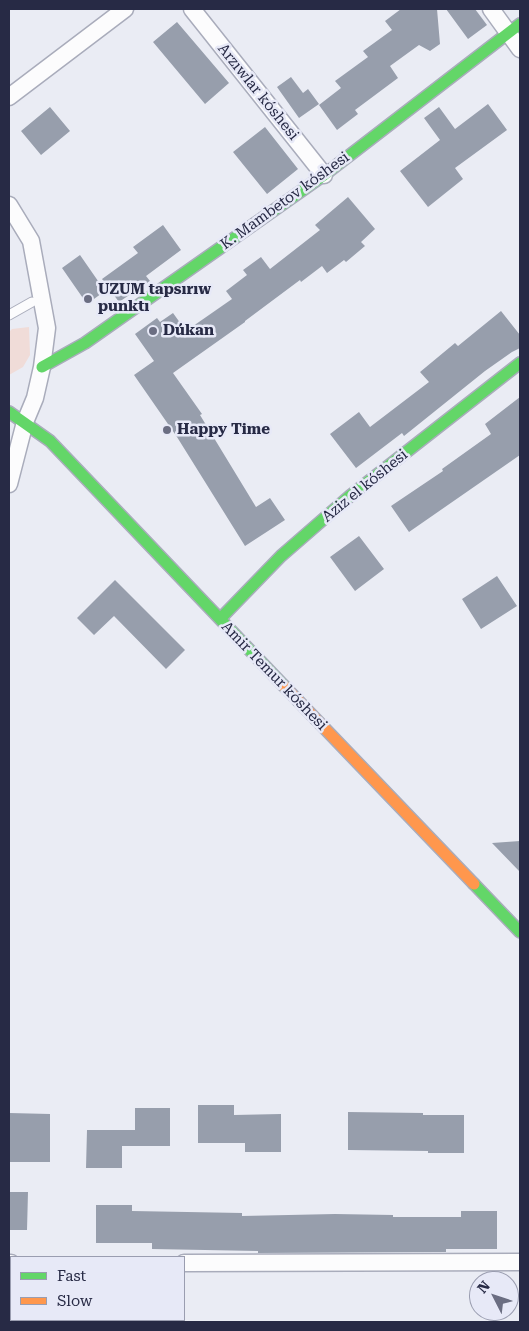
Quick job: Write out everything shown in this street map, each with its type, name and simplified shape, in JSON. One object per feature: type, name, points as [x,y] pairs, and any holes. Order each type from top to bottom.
[{"type":"street","points":[[9,97],[125,9]]},
{"type":"street","name":"Arzıwlar kóshesi","points":[[192,9],[324,175]]},
{"type":"street","points":[[491,9],[514,28],[520,49]]},
{"type":"street","name":"K. Mambetov kóshesi","points":[[42,367],[85,343],[324,175],[514,28]]},
{"type":"street","points":[[9,205],[31,241],[47,328],[42,367],[35,398],[25,422],[9,484]]},
{"type":"street","name":"Aziz el kóshesi","points":[[220,619],[281,556],[350,496],[520,363]]},
{"type":"street","name":"Amir Temur kóshesi","points":[[9,412],[50,441],[520,932]]},
{"type":"street","points":[[185,1263],[520,1262]]},
{"type":"lane","points":[[9,315],[32,302]]},
{"type":"shaded area","points":[[29,327],[30,355],[23,367],[9,375],[9,332],[12,329]]},
{"type":"building","points":[[401,9],[437,9],[440,44],[430,51],[419,45],[390,66],[398,78],[355,110],[358,114],[337,130],[319,105],[341,88],[335,81],[368,57],[363,51],[392,30],[385,21]]},
{"type":"building","points":[[446,9],[475,9],[487,25],[468,39]]},
{"type":"building","points":[[177,22],[229,83],[205,104],[153,42]]},
{"type":"building","points":[[291,77],[303,93],[308,89],[319,104],[299,118],[277,87]]},
{"type":"building","points":[[488,104],[507,130],[455,168],[463,179],[428,207],[400,171],[440,140],[424,118],[439,107],[455,129]]},
{"type":"building","points":[[50,107],[70,131],[41,155],[21,131]]},
{"type":"building","points":[[265,127],[298,169],[267,194],[233,152]]},
{"type":"building","points":[[348,197],[375,229],[361,242],[365,246],[346,262],[344,260],[327,273],[322,266],[301,282],[300,280],[173,373],[202,414],[200,415],[256,507],[270,498],[285,520],[245,546],[177,437],[134,375],[154,361],[135,334],[157,318],[160,322],[173,313],[186,331],[232,299],[226,291],[247,275],[243,270],[261,257],[270,269],[320,230],[315,225]]},
{"type":"building","points":[[163,225],[181,250],[146,276],[150,281],[119,302],[102,279],[138,253],[133,247]]},
{"type":"building","points":[[80,255],[105,291],[87,304],[62,268]]},
{"type":"building","points":[[501,311],[520,335],[520,348],[485,371],[404,436],[402,433],[356,468],[330,434],[359,412],[370,427],[429,382],[420,372],[455,343],[458,346]]},
{"type":"building","points":[[520,397],[520,455],[409,532],[391,506],[443,471],[442,469],[491,434],[485,424]]},
{"type":"building","points":[[359,536],[384,569],[355,591],[330,557]]},
{"type":"building","points":[[497,576],[517,606],[481,629],[462,599]]},
{"type":"building","points":[[115,580],[185,650],[166,669],[114,616],[94,635],[77,618]]},
{"type":"building","points":[[520,841],[520,872],[492,843]]},
{"type":"building","points":[[198,1105],[234,1105],[234,1115],[281,1114],[281,1152],[245,1152],[245,1143],[198,1143]]},
{"type":"building","points":[[135,1108],[170,1108],[170,1146],[122,1146],[122,1168],[86,1168],[87,1130],[135,1130]]},
{"type":"building","points":[[348,1112],[464,1115],[464,1153],[348,1150]]},
{"type":"building","points":[[9,1113],[50,1114],[50,1162],[9,1162]]},
{"type":"building","points":[[9,1192],[28,1192],[27,1230],[9,1230]]},
{"type":"building","points":[[96,1205],[132,1205],[132,1211],[242,1213],[242,1216],[335,1214],[393,1215],[393,1217],[461,1217],[461,1211],[497,1211],[497,1249],[446,1249],[446,1252],[258,1253],[258,1251],[152,1249],[152,1243],[96,1243]]},
{"type":"traffic: fast","points":[[42,367],[85,343],[324,175],[520,24]]},
{"type":"traffic: fast","points":[[220,619],[281,556],[350,496],[520,363]]},
{"type":"traffic: fast","points":[[9,412],[50,441],[284,686]]},
{"type":"traffic: fast","points":[[474,884],[520,932]]},
{"type":"traffic: slow","points":[[284,686],[474,884]]},
{"type":"place","name":"UZUM tapsırıw punktı","points":[[88,299]]},
{"type":"place","name":"Dúkan","points":[[153,331]]},
{"type":"place","name":"Happy Time","points":[[167,430]]}]
